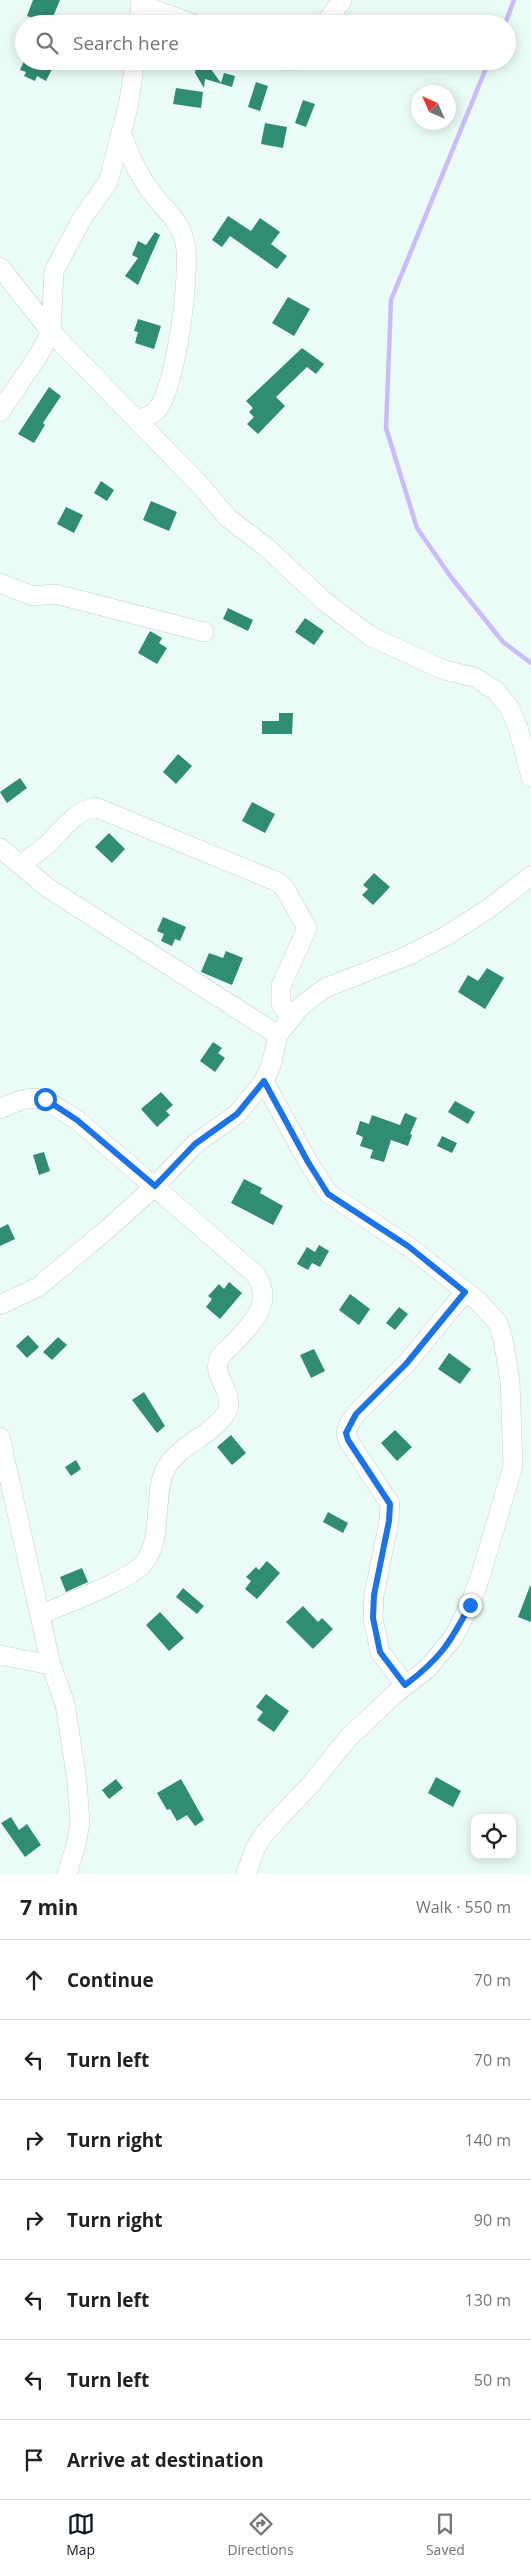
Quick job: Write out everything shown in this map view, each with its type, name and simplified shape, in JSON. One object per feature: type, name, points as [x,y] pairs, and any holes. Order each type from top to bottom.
[{"type":"street","points":[[331,15],[342,0]]},
{"type":"street","points":[[140,10],[159,15]]},
{"type":"street","points":[[0,412],[38,356],[50,332],[54,271],[83,217],[108,182],[121,132],[133,70]]},
{"type":"street","points":[[121,132],[135,167],[151,193],[177,222],[185,242],[187,282],[168,387],[157,410],[148,416],[136,419]]},
{"type":"street","points":[[0,268],[50,332],[200,485],[228,518],[266,546],[324,601],[370,636],[444,670],[474,677],[495,690],[510,707],[518,727],[531,777]]},
{"type":"street","points":[[0,583],[33,596],[55,594],[204,632]]},
{"type":"street","points":[[20,865],[46,845],[65,823],[82,810],[95,807],[278,882],[285,889],[307,928],[281,986],[281,1003],[290,1018]]},
{"type":"street","points":[[0,848],[56,893],[278,1035]]},
{"type":"street","points":[[0,1305],[38,1287],[110,1227],[155,1186],[195,1144],[237,1114],[264,1081],[271,1065],[278,1035],[300,1007],[325,988],[350,976],[407,956],[446,936],[488,909],[531,876]]},
{"type":"street","points":[[246,1874],[255,1849],[264,1834],[311,1784],[349,1737],[405,1685],[439,1658],[453,1638],[470,1605],[513,1466],[510,1381],[503,1339],[498,1323],[490,1312],[408,1246],[328,1194],[308,1162],[264,1081]]},
{"type":"street","points":[[0,1109],[20,1099],[45,1099],[77,1120],[255,1274],[263,1288],[264,1295],[262,1306],[252,1322],[219,1358],[217,1367],[229,1405],[226,1414],[202,1437],[182,1452],[164,1472],[158,1516],[146,1558],[140,1567],[126,1576],[40,1614]]},
{"type":"street","points":[[405,1685],[380,1652],[373,1618],[374,1595],[389,1521],[390,1504],[348,1440],[346,1433],[356,1414],[406,1364],[465,1292]]},
{"type":"street","points":[[0,1437],[51,1665],[66,1704],[77,1781],[80,1823],[76,1845],[67,1874]]},
{"type":"street","points":[[0,1655],[51,1665]]},
{"type":"building","points":[[33,0],[60,0],[54,15],[27,15]]},
{"type":"building","points":[[20,70],[52,70],[46,81],[37,76],[35,81],[24,76],[26,72]]},
{"type":"building","points":[[195,70],[212,70],[221,83],[224,73],[235,76],[232,87],[205,79],[204,88],[195,73]]},
{"type":"building","points":[[256,82],[268,86],[260,111],[248,107]]},
{"type":"building","points":[[176,88],[203,92],[201,108],[173,104]]},
{"type":"building","points":[[303,100],[315,104],[306,127],[295,123]]},
{"type":"building","points":[[265,123],[287,127],[283,148],[261,144]]},
{"type":"building","points":[[228,216],[251,231],[260,218],[280,232],[271,244],[287,256],[277,269],[230,236],[222,247],[212,240]]},
{"type":"building","points":[[155,232],[160,235],[138,285],[125,276],[138,258],[132,255],[138,241],[146,245]]},
{"type":"building","points":[[288,297],[310,309],[294,336],[272,323]]},
{"type":"building","points":[[138,319],[161,326],[154,349],[135,343],[138,332],[134,331]]},
{"type":"building","points":[[302,348],[324,364],[316,374],[307,367],[276,397],[285,406],[258,434],[247,424],[254,417],[249,412],[253,408],[246,401]]},
{"type":"building","points":[[49,387],[61,396],[43,423],[45,425],[34,443],[18,434]]},
{"type":"building","points":[[101,481],[114,490],[107,501],[94,493]]},
{"type":"building","points":[[151,501],[177,512],[169,531],[143,520]]},
{"type":"building","points":[[66,507],[83,515],[74,533],[57,524]]},
{"type":"building","points":[[228,608],[253,620],[248,631],[223,619]]},
{"type":"building","points":[[305,618],[324,631],[314,645],[295,632]]},
{"type":"building","points":[[150,631],[162,638],[159,643],[167,648],[157,664],[138,653]]},
{"type":"building","points":[[279,713],[293,713],[292,734],[262,734],[262,721],[279,721]]},
{"type":"building","points":[[178,754],[192,766],[176,784],[163,772]]},
{"type":"building","points":[[20,778],[27,788],[7,803],[0,792]]},
{"type":"building","points":[[252,802],[275,814],[265,833],[242,821]]},
{"type":"building","points":[[109,833],[125,849],[112,863],[95,847]]},
{"type":"building","points":[[374,873],[390,887],[373,905],[362,895],[368,889],[363,885]]},
{"type":"building","points":[[163,917],[186,927],[180,941],[175,939],[172,946],[161,941],[164,934],[157,931]]},
{"type":"building","points":[[226,951],[243,958],[232,985],[201,972],[209,953],[223,958]]},
{"type":"building","points":[[487,968],[504,978],[485,1009],[458,992],[468,975],[478,981]]},
{"type":"building","points":[[213,1042],[222,1048],[218,1053],[225,1058],[215,1072],[200,1061]]},
{"type":"building","points":[[161,1092],[173,1105],[166,1111],[170,1115],[157,1127],[141,1109]]},
{"type":"building","points":[[455,1101],[475,1112],[468,1124],[448,1112]]},
{"type":"building","points":[[405,1113],[417,1118],[410,1134],[412,1135],[408,1146],[391,1140],[384,1162],[370,1158],[373,1150],[360,1146],[363,1137],[356,1134],[360,1121],[369,1124],[372,1115],[400,1125]]},
{"type":"building","points":[[442,1136],[457,1143],[452,1153],[437,1146]]},
{"type":"building","points":[[44,1152],[50,1171],[39,1175],[33,1155]]},
{"type":"building","points":[[244,1179],[262,1188],[260,1193],[283,1206],[273,1225],[231,1203]]},
{"type":"building","points":[[8,1224],[15,1239],[0,1246],[0,1228]]},
{"type":"building","points":[[319,1245],[329,1251],[320,1267],[312,1263],[308,1270],[297,1264],[307,1247],[315,1252]]},
{"type":"building","points":[[229,1282],[242,1293],[220,1319],[206,1307],[212,1299],[208,1296],[219,1284],[224,1289]]},
{"type":"building","points":[[350,1294],[370,1309],[359,1325],[339,1310]]},
{"type":"building","points":[[399,1307],[408,1314],[395,1330],[386,1323]]},
{"type":"building","points":[[28,1335],[39,1347],[27,1358],[16,1346]]},
{"type":"building","points":[[58,1337],[67,1345],[52,1360],[43,1352]]},
{"type":"building","points":[[314,1349],[325,1371],[311,1378],[300,1355]]},
{"type":"building","points":[[449,1353],[471,1369],[460,1384],[438,1369]]},
{"type":"building","points":[[144,1392],[165,1426],[157,1433],[132,1400]]},
{"type":"building","points":[[395,1430],[412,1447],[397,1461],[381,1443]]},
{"type":"building","points":[[231,1435],[246,1453],[232,1465],[217,1447]]},
{"type":"building","points":[[76,1460],[81,1469],[71,1476],[65,1467]]},
{"type":"building","points":[[328,1512],[348,1523],[343,1533],[323,1522]]},
{"type":"building","points":[[267,1561],[280,1573],[257,1599],[245,1589],[251,1581],[246,1577],[256,1567],[259,1570]]},
{"type":"building","points":[[82,1568],[88,1582],[66,1592],[60,1577]]},
{"type":"building","points":[[531,1586],[531,1622],[518,1617]]},
{"type":"building","points":[[183,1588],[204,1606],[197,1614],[176,1597]]},
{"type":"building","points":[[303,1606],[318,1622],[322,1618],[333,1629],[313,1649],[286,1622]]},
{"type":"building","points":[[160,1612],[184,1638],[169,1651],[146,1625]]},
{"type":"building","points":[[266,1694],[289,1711],[274,1732],[257,1720],[263,1712],[256,1707]]},
{"type":"building","points":[[436,1777],[461,1791],[453,1807],[428,1793]]},
{"type":"building","points":[[116,1779],[123,1788],[109,1799],[102,1790]]},
{"type":"building","points":[[181,1779],[204,1820],[195,1826],[187,1815],[177,1821],[170,1809],[167,1810],[157,1793]]},
{"type":"building","points":[[11,1817],[19,1830],[27,1824],[41,1845],[25,1857],[1,1823]]},
{"type":"waterway","points":[[508,15],[514,0]]},
{"type":"waterway","points":[[485,70],[391,300],[386,428],[417,528],[451,577],[503,642],[531,663]]},
{"type":"route","points":[[45,1099],[77,1120],[155,1186],[195,1144],[237,1114],[264,1081],[308,1162],[328,1194],[408,1246],[465,1292],[406,1364],[356,1414],[349,1424],[346,1433],[348,1440],[380,1486],[390,1504],[391,1512],[374,1595],[373,1618],[380,1652],[405,1685],[439,1658],[453,1638],[470,1605]]}]
